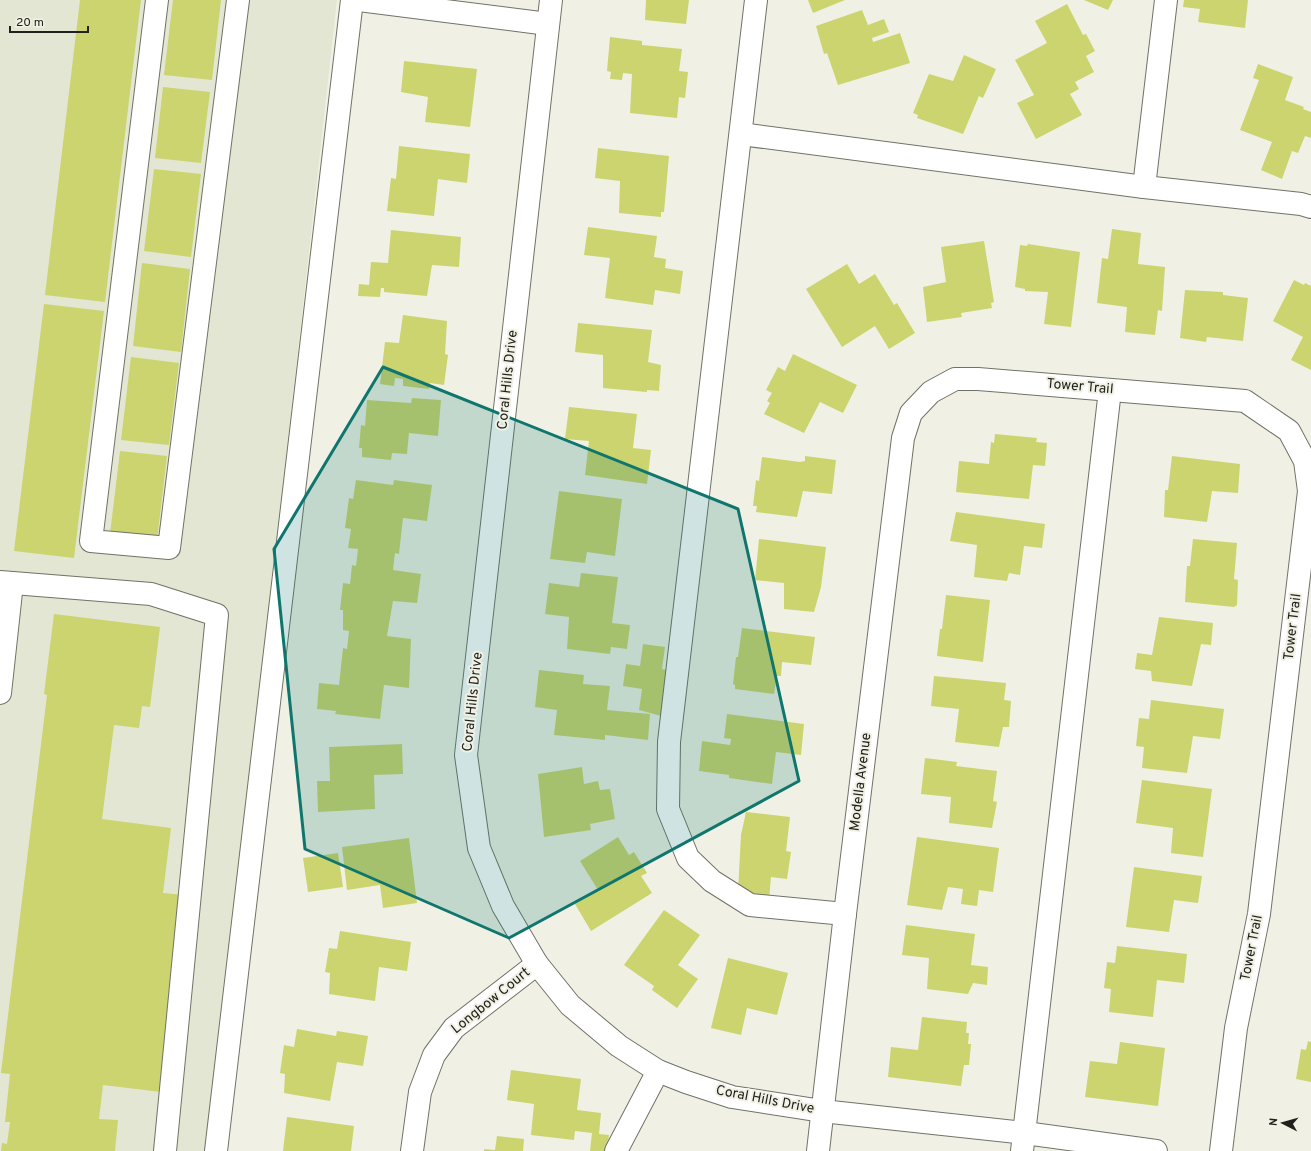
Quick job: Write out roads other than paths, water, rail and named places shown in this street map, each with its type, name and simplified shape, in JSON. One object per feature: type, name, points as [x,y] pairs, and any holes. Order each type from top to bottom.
[{"type":"street","points":[[157,0],[91,541],[169,548],[238,0]]},
{"type":"street","points":[[216,1151],[352,0]]},
{"type":"street","points":[[359,0],[548,24]]},
{"type":"street","name":"Coral Hills Drive","points":[[551,0],[466,755],[479,848],[503,906],[537,964],[570,1005],[619,1046],[658,1071],[686,1082],[732,1097],[1024,1142],[1156,1151]]},
{"type":"street","points":[[756,0],[669,742],[668,809],[688,858],[712,881],[750,905],[845,914]]},
{"type":"street","points":[[1144,187],[1166,0]]},
{"type":"street","points":[[741,134],[1144,187],[1301,204],[1311,207]]},
{"type":"street","name":"Tower Trail","points":[[911,413],[930,392],[955,379],[978,379],[1245,401],[1289,432],[1305,461],[1310,491],[1260,906],[1236,1028],[1221,1151]]},
{"type":"street","points":[[1024,1142],[1110,390]]},
{"type":"street","name":"Modella Avenue","points":[[818,1151],[845,914],[903,438],[911,413]]},
{"type":"street","points":[[0,693],[6,583],[151,594],[217,615],[165,1151]]},
{"type":"street","name":"Longbow Court","points":[[412,1151],[420,1092],[434,1056],[454,1028],[537,964]]},
{"type":"street","points":[[616,1151],[658,1071]]}]
